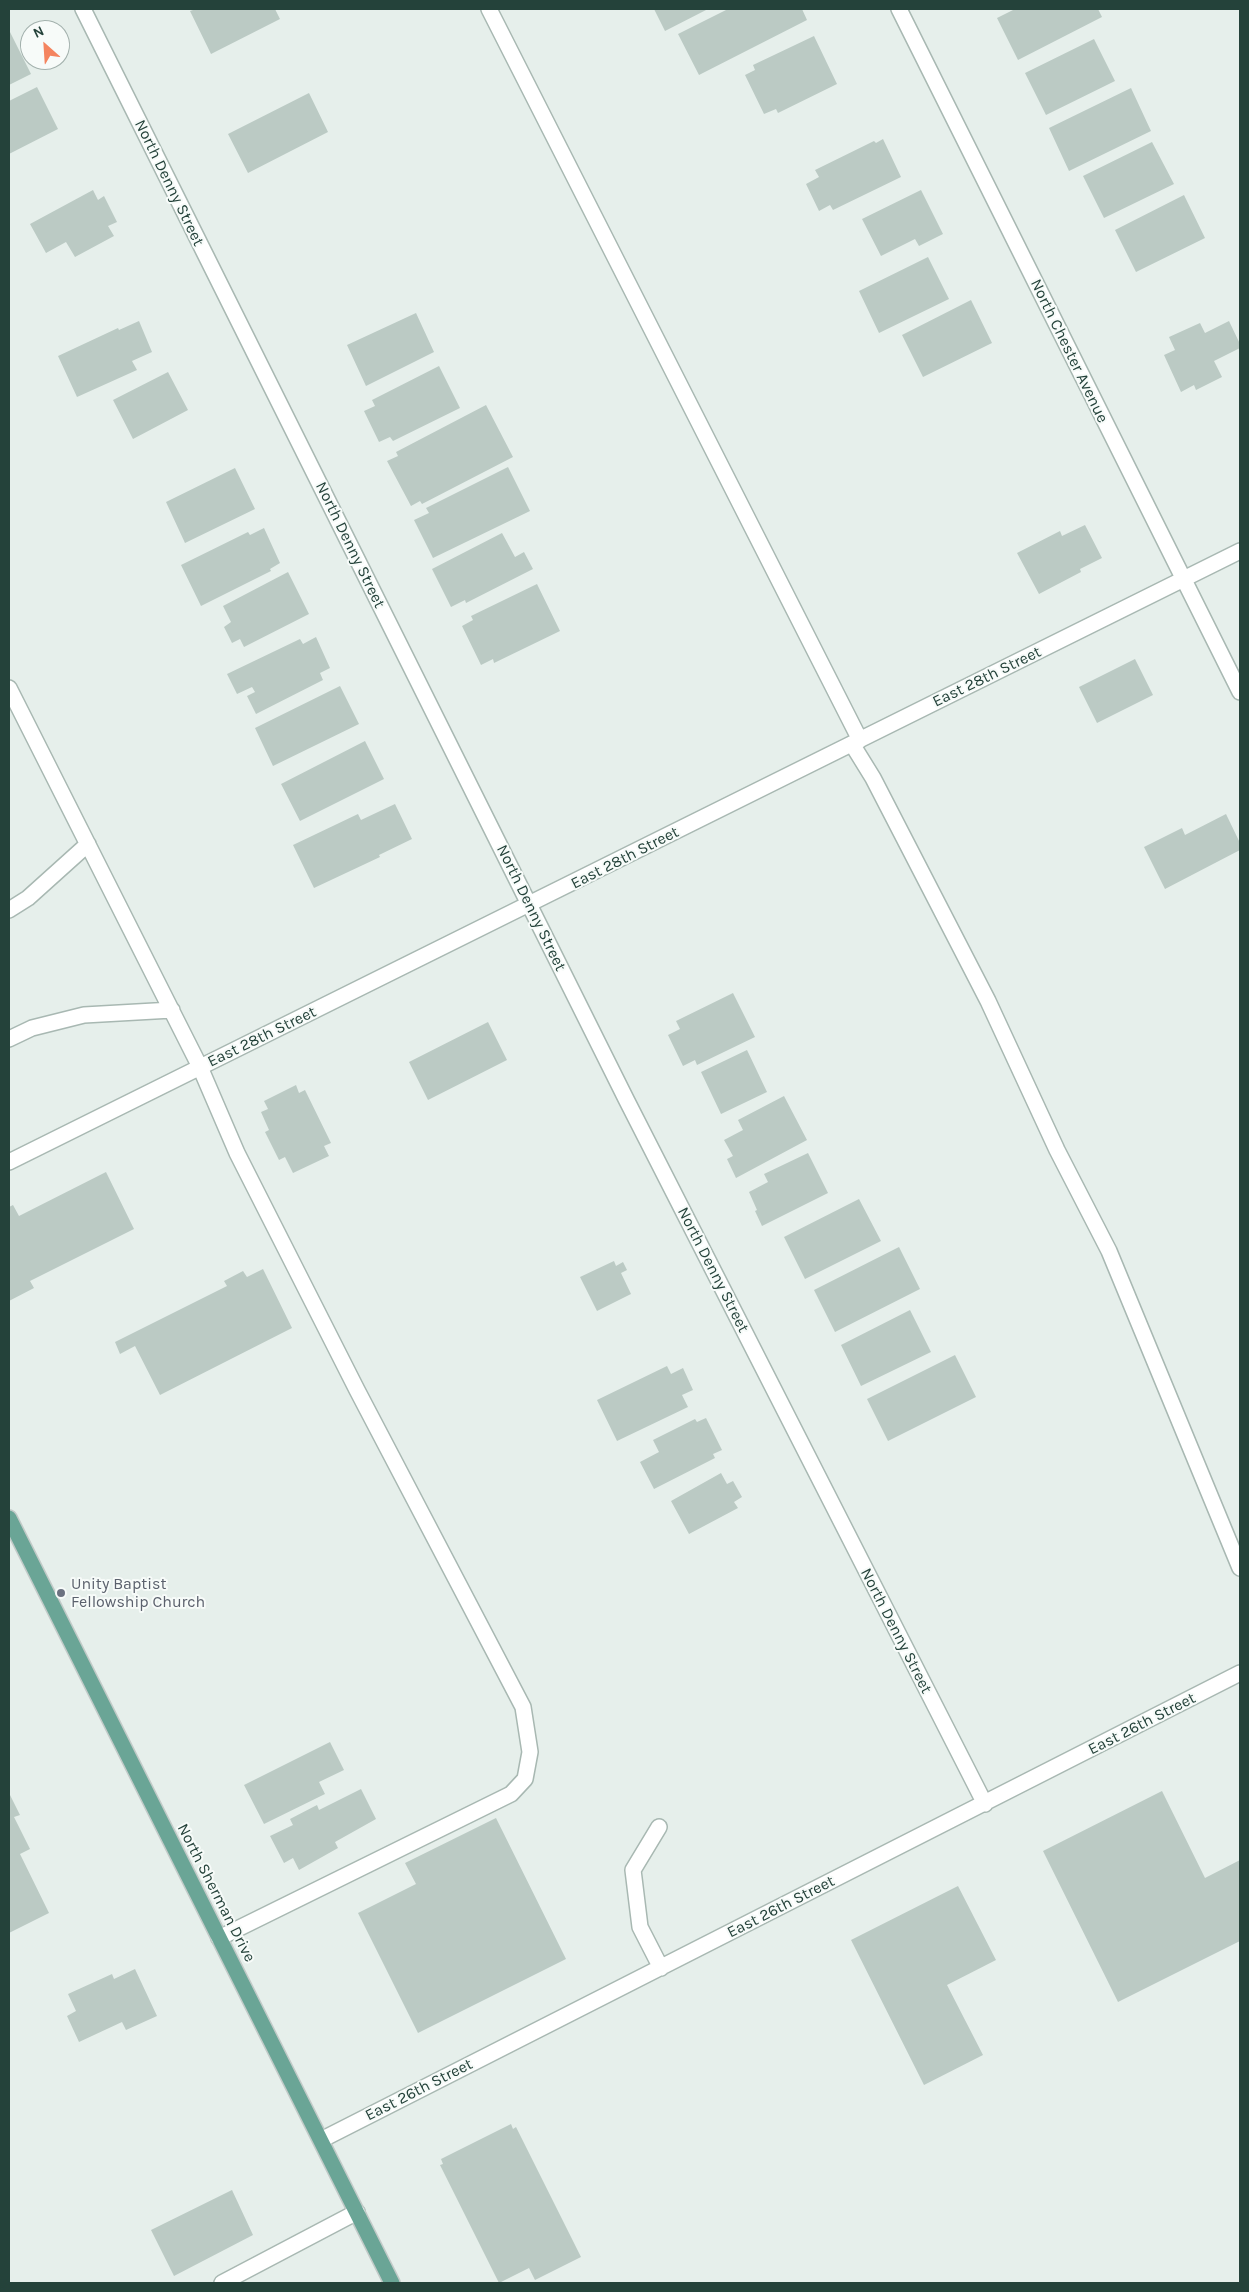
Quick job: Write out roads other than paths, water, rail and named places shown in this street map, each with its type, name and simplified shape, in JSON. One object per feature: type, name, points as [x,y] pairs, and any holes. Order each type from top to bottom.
[{"type":"main road","name":"North Sherman Drive","points":[[9,1518],[392,2283]]},
{"type":"street","name":"North Denny Street","points":[[83,9],[530,905],[985,1804]]},
{"type":"street","points":[[489,9],[878,786],[988,1001],[1057,1150],[1109,1251],[1240,1568]]},
{"type":"street","name":"North Chester Avenue","points":[[899,9],[1240,692]]},
{"type":"street","name":"East 28th Street","points":[[9,1162],[1240,552]]},
{"type":"street","points":[[9,688],[200,1067],[241,1162],[523,1707],[530,1752],[525,1779],[511,1794],[219,1938]]},
{"type":"street","points":[[9,910],[28,898],[88,844]]},
{"type":"street","points":[[9,1039],[32,1028],[84,1015],[172,1010]]},
{"type":"street","name":"East 26th Street","points":[[320,2140],[1240,1673]]},
{"type":"street","points":[[659,1827],[633,1870],[640,1926],[661,1968]]},
{"type":"street","points":[[222,2283],[357,2212]]},
{"type":"place","name":"Unity Baptist Fellowship Church","points":[[61,1593]]}]
